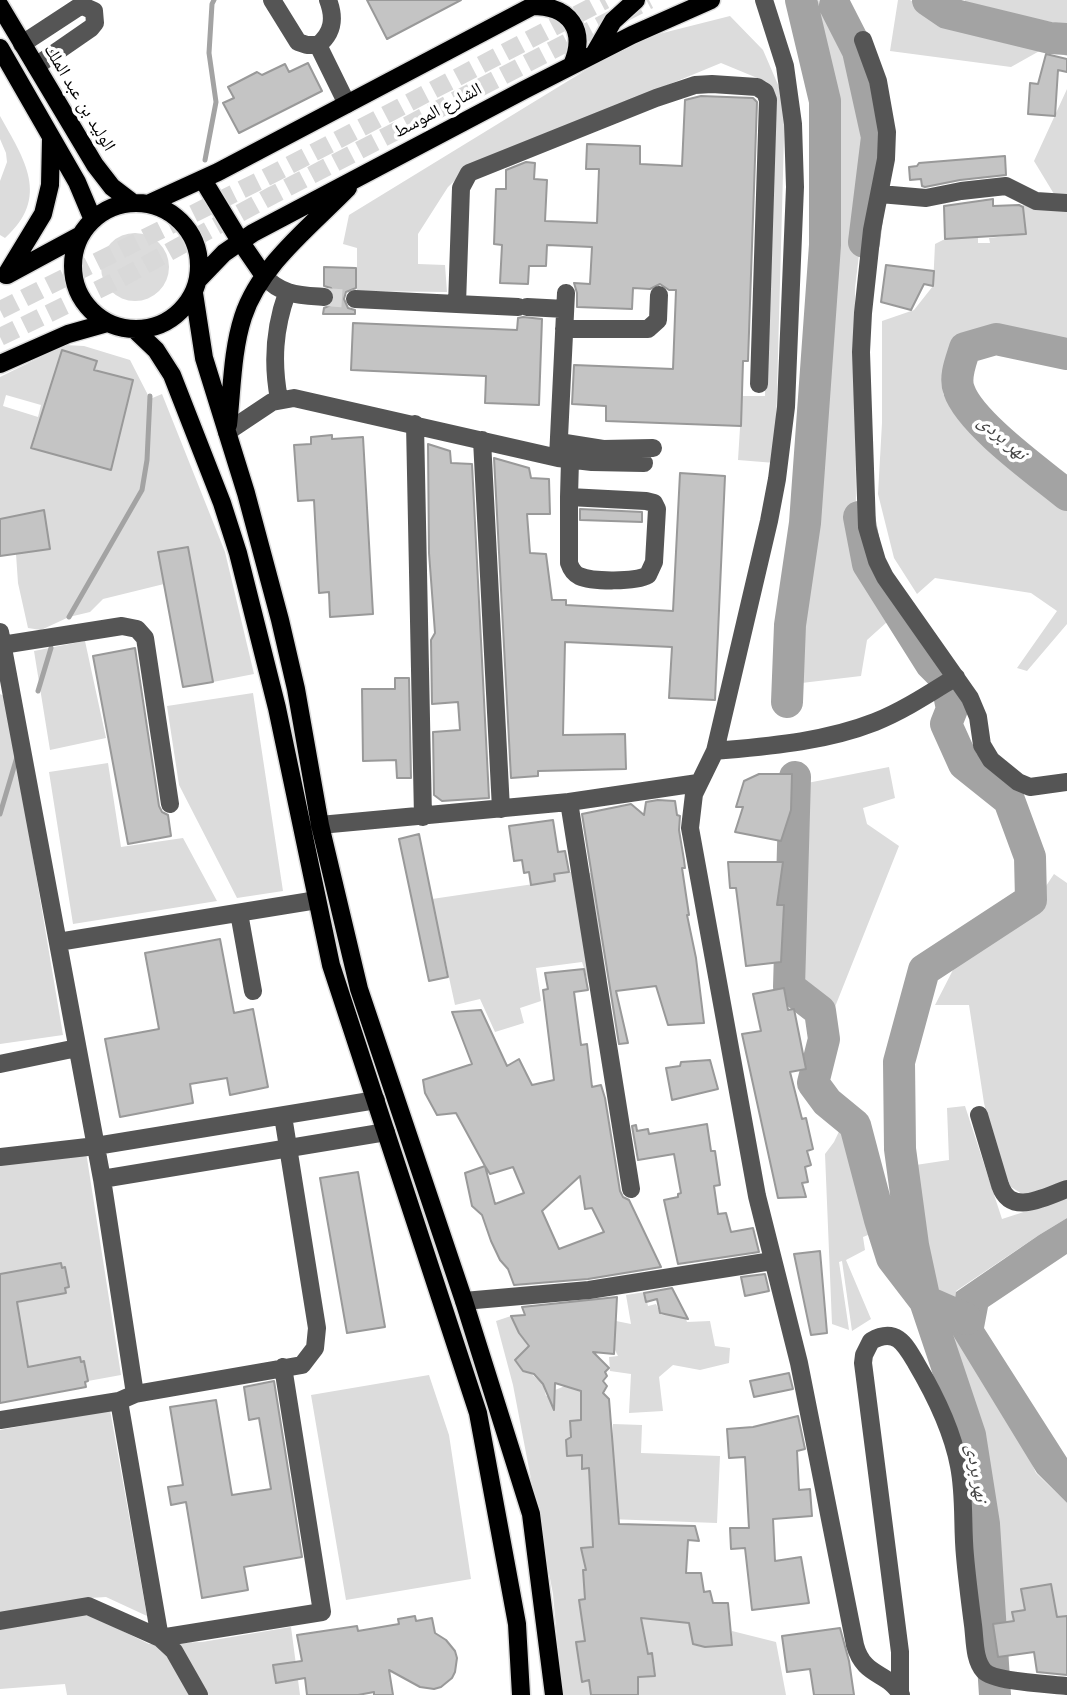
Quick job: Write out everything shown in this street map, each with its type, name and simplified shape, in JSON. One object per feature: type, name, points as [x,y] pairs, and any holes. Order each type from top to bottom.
[{"type":"main road","points":[[594,54],[613,21],[636,0]]},
{"type":"main road","name":"الشارع الموسط","points":[[196,286],[212,264],[240,241],[572,65],[708,0]]},
{"type":"main road","points":[[196,286],[176,316],[150,329],[135,330],[107,323],[95,315],[78,292],[73,263],[81,235],[93,220],[111,208],[140,203],[203,180],[537,3],[561,12],[576,30],[578,46],[572,65]]},
{"type":"main road","name":"الوليد بن عبد الملك","points":[[0,6],[102,174],[121,195],[140,203]]},
{"type":"main road","points":[[0,48],[77,181],[93,220]]},
{"type":"main road","points":[[3,277],[43,214],[51,185],[51,139]]},
{"type":"main road","points":[[227,432],[239,333],[249,302],[264,275],[359,177]]},
{"type":"main road","points":[[203,180],[264,275]]},
{"type":"main road","points":[[140,203],[174,215],[193,237],[198,251],[196,286],[204,358],[260,541],[280,620],[296,689],[320,825],[359,989],[464,1301],[531,1514],[554,1695]]},
{"type":"main road","points":[[3,277],[81,235]]},
{"type":"main road","points":[[0,364],[68,334],[107,323]]},
{"type":"main road","points":[[135,330],[156,350],[172,375],[222,503],[238,553],[266,660],[331,965],[478,1413],[517,1623],[521,1695]]},
{"type":"street","points":[[272,0],[298,42],[307,45],[318,45],[329,33],[334,18],[328,0]]},
{"type":"street","points":[[764,0],[785,66],[793,124],[794,222],[786,407],[769,521],[715,751],[698,783],[691,805],[690,828],[755,1182],[772,1261],[799,1363],[858,1655],[865,1665],[890,1682],[901,1694]]},
{"type":"street","points":[[22,44],[77,8],[83,6],[94,11],[95,23],[91,29],[36,66]]},
{"type":"street","points":[[863,40],[878,81],[887,132],[865,287],[861,352],[864,503],[867,527],[877,561],[885,577],[948,682],[975,708],[982,745],[991,760],[1023,785],[1036,787],[1067,782]]},
{"type":"street","points":[[318,45],[347,104]]},
{"type":"street","points":[[457,304],[461,188],[469,173],[695,85],[757,87],[765,92],[768,100],[759,384]]},
{"type":"street","points":[[880,194],[926,198],[1006,186],[1036,201],[1067,203]]},
{"type":"street","points":[[264,275],[287,293],[324,297]]},
{"type":"street","points":[[279,399],[274,365],[275,347],[287,293]]},
{"type":"street","points":[[564,329],[648,329],[658,320],[659,295]]},
{"type":"street","points":[[355,299],[523,307],[566,301],[562,453],[569,497],[569,563],[574,573],[587,578],[634,580],[648,575],[654,562],[657,509],[654,503],[569,497]]},
{"type":"street","points":[[227,432],[264,406],[279,399],[294,398],[482,440],[562,453],[649,456]]},
{"type":"street","points":[[415,424],[423,817]]},
{"type":"street","points":[[482,440],[501,809]]},
{"type":"street","points":[[160,1638],[127,1398],[102,1179],[58,942],[4,678],[1,638],[122,625],[132,626],[142,633],[170,804]]},
{"type":"street","points":[[715,751],[800,741],[853,730],[899,711],[948,682]]},
{"type":"street","points":[[320,825],[569,802],[698,783]]},
{"type":"street","points":[[569,802],[631,1189]]},
{"type":"street","points":[[58,942],[317,900]]},
{"type":"street","points":[[239,913],[253,991]]},
{"type":"street","points":[[0,1064],[77,1048]]},
{"type":"street","points":[[0,1157],[96,1146],[376,1100]]},
{"type":"street","points":[[979,1115],[1003,1194],[1009,1200],[1018,1204],[1027,1203],[1067,1189]]},
{"type":"street","points":[[0,1420],[302,1365],[315,1348],[317,1328],[283,1116]]},
{"type":"street","points":[[102,1179],[386,1132]]},
{"type":"street","points":[[464,1301],[589,1290],[772,1261]]},
{"type":"street","points":[[901,1694],[900,1652],[863,1363],[867,1347],[879,1337],[895,1337],[907,1348],[941,1409],[952,1436],[963,1494],[965,1556],[976,1651],[981,1669],[996,1677],[1067,1686]]},
{"type":"street","points":[[160,1638],[322,1612],[283,1367]]},
{"type":"street","points":[[0,1621],[88,1606],[160,1638],[174,1651],[199,1695]]},
{"type":"shaded area","points":[[821,0],[857,51],[873,138],[855,288],[856,519],[868,571],[897,613],[867,640],[861,676],[793,684],[813,523],[833,249],[831,99],[812,1]]},
{"type":"shaded area","points":[[898,0],[910,0],[942,19],[1067,46],[1067,56],[1043,49],[1011,67],[890,51]]},
{"type":"shaded area","points":[[965,0],[1067,0],[1067,25],[964,6]]},
{"type":"shaded area","points":[[730,16],[763,50],[785,101],[775,463],[738,460],[742,396],[765,396],[772,99],[767,82],[721,63],[469,167],[448,187],[418,234],[418,264],[445,265],[447,292],[357,291],[357,248],[343,244],[349,215],[635,40]]},
{"type":"shaded area","points":[[1067,89],[1067,195],[1054,194],[1034,161]]},
{"type":"shaded area","points":[[0,116],[24,163],[30,193],[27,208],[19,223],[5,238],[0,235],[0,181],[7,162],[0,139]]},
{"type":"shaded area","points":[[1023,205],[1067,208],[1067,349],[1018,335],[989,335],[970,339],[951,356],[943,394],[972,428],[1067,506],[1067,624],[1027,671],[1017,668],[1057,611],[1031,593],[935,578],[917,594],[894,558],[878,494],[882,423],[882,321],[914,310],[933,286],[935,244],[945,239],[978,237],[978,243],[990,243],[989,238],[1025,234]]},
{"type":"shaded area","points":[[135,233],[148,236],[159,243],[166,254],[169,267],[166,280],[159,291],[148,298],[135,301],[122,298],[111,291],[104,280],[101,267],[104,254],[111,243],[122,236]]},
{"type":"shaded area","points":[[65,345],[84,346],[130,360],[150,399],[162,394],[225,552],[254,674],[213,682],[188,547],[158,553],[164,584],[103,599],[90,612],[69,617],[41,630],[28,628],[18,583],[16,554],[50,549],[43,511],[0,519],[0,377]],"holes":[[[62,350],[97,361],[70,459],[31,448]],[[133,380],[111,469],[81,462]],[[6,395],[41,405],[38,417],[3,406]]]},
{"type":"shaded area","points":[[85,641],[106,738],[50,750],[34,651]]},
{"type":"shaded area","points":[[253,693],[283,891],[237,898],[179,785],[167,706]]},
{"type":"shaded area","points":[[0,694],[6,697],[63,1035],[0,1044]]},
{"type":"shaded area","points":[[108,763],[121,847],[183,838],[217,901],[73,924],[49,772]]},
{"type":"shaded area","points":[[889,767],[895,798],[863,808],[867,824],[899,846],[827,1027],[823,1008],[793,985],[797,785]]},
{"type":"shaded area","points":[[591,873],[607,980],[589,984],[582,962],[536,968],[541,1001],[520,1008],[524,1023],[495,1032],[480,999],[455,1005],[432,899],[554,881],[554,874]]},
{"type":"shaded area","points":[[1054,874],[1067,883],[1067,1185],[1027,1197],[1003,1182],[984,1103],[969,1005],[935,1005],[955,966],[1034,904]]},
{"type":"shaded area","points":[[965,1106],[1002,1219],[1067,1198],[1067,1218],[956,1291],[1036,1473],[1067,1503],[1067,1616],[1057,1617],[1050,1584],[1021,1589],[1025,1610],[1013,1612],[1014,1621],[993,1624],[992,1538],[981,1431],[943,1333],[913,1199],[909,1166],[949,1160],[947,1108]]},
{"type":"shaded area","points":[[844,1121],[852,1130],[875,1226],[873,1233],[863,1237],[865,1250],[846,1260],[871,1319],[852,1331],[842,1261],[839,1262],[849,1330],[832,1324],[825,1154]]},
{"type":"shaded area","points":[[86,1152],[121,1375],[88,1381],[85,1362],[81,1362],[80,1357],[29,1367],[16,1303],[30,1300],[30,1294],[43,1297],[66,1293],[65,1288],[69,1287],[65,1267],[62,1268],[60,1263],[1,1274],[0,1279],[0,1165]]},
{"type":"shaded area","points":[[1067,1218],[1067,1254],[988,1307],[984,1328],[1067,1458],[1067,1503],[1037,1473],[951,1332],[956,1292]]},
{"type":"shaded area","points":[[645,1292],[648,1306],[656,1304],[661,1315],[685,1316],[687,1322],[710,1321],[715,1346],[730,1348],[729,1363],[700,1370],[673,1365],[659,1377],[663,1411],[629,1413],[631,1374],[610,1371],[609,1357],[618,1356],[614,1348],[616,1321],[631,1324],[626,1295]]},
{"type":"shaded area","points":[[511,1316],[529,1346],[515,1360],[543,1384],[546,1396],[555,1396],[555,1390],[565,1386],[581,1391],[581,1403],[610,1419],[571,1421],[567,1456],[581,1455],[583,1469],[589,1468],[592,1502],[662,1572],[583,1571],[585,1598],[579,1600],[585,1641],[576,1642],[582,1681],[589,1680],[591,1695],[562,1695],[553,1594],[513,1385],[496,1321]]},
{"type":"shaded area","points":[[429,1375],[449,1435],[471,1579],[346,1600],[311,1395]]},
{"type":"shaded area","points":[[110,1410],[147,1616],[106,1597],[0,1614],[0,1430]]},
{"type":"shaded area","points":[[613,1424],[642,1425],[641,1453],[720,1456],[717,1523],[609,1519]]},
{"type":"shaded area","points":[[82,1611],[149,1644],[202,1642],[291,1627],[300,1695],[67,1695],[65,1684],[0,1689],[0,1628]]},
{"type":"shaded area","points":[[636,1618],[689,1623],[693,1644],[705,1647],[732,1645],[732,1631],[776,1642],[786,1695],[634,1695]]},
{"type":"building","points":[[367,0],[461,0],[387,39]]},
{"type":"building","points":[[1046,54],[1067,59],[1067,72],[1058,70],[1055,116],[1028,114],[1030,83],[1038,84]]},
{"type":"building","points":[[308,63],[322,91],[239,133],[223,103],[234,98],[228,87],[257,72],[262,75],[285,64],[289,72]]},
{"type":"building","points":[[701,96],[753,98],[757,102],[748,361],[743,361],[741,426],[606,421],[606,406],[572,404],[574,365],[673,369],[676,290],[669,290],[660,284],[650,289],[633,288],[632,309],[577,307],[574,283],[590,284],[592,247],[547,245],[546,266],[529,266],[528,284],[500,283],[502,245],[494,244],[496,189],[506,189],[506,170],[526,162],[535,163],[534,179],[547,180],[545,221],[597,223],[599,169],[586,169],[587,144],[640,146],[640,164],[682,166],[685,100]]},
{"type":"building","points":[[1005,156],[1006,175],[925,187],[922,186],[921,179],[910,180],[909,167],[919,163]]},
{"type":"building","points":[[993,199],[993,206],[1023,207],[1026,234],[945,239],[944,206]]},
{"type":"building","points":[[886,265],[934,271],[933,286],[924,284],[911,310],[881,302]]},
{"type":"building","points":[[324,267],[356,268],[356,288],[346,292],[344,299],[348,308],[355,310],[355,314],[323,314],[324,308],[333,304],[335,297],[331,288],[324,286]]},
{"type":"building","points":[[518,318],[542,319],[539,405],[485,403],[486,376],[351,370],[353,323],[517,330]]},
{"type":"building","points":[[62,350],[97,361],[94,370],[133,380],[111,470],[31,448]]},
{"type":"building","points":[[332,435],[332,439],[363,437],[373,614],[330,617],[329,592],[319,593],[314,500],[298,501],[294,445],[311,444],[311,437]]},
{"type":"building","points":[[428,444],[450,451],[451,463],[472,464],[489,798],[442,801],[434,795],[433,732],[460,730],[458,702],[432,704],[431,640],[435,633],[429,553]]},
{"type":"building","points":[[494,458],[529,468],[531,478],[549,479],[550,514],[527,514],[530,553],[546,554],[552,600],[566,600],[566,605],[673,611],[680,473],[725,476],[715,700],[669,698],[672,647],[565,642],[563,735],[625,734],[626,769],[538,771],[538,776],[511,778]]},
{"type":"building","points":[[580,509],[642,512],[642,522],[580,520]]},
{"type":"building","points":[[44,510],[50,549],[0,556],[0,519]]},
{"type":"building","points":[[188,547],[213,682],[183,687],[158,552]]},
{"type":"building","points":[[135,648],[159,806],[162,812],[168,815],[171,836],[128,844],[93,656]]},
{"type":"building","points":[[395,678],[409,678],[411,778],[397,778],[396,760],[363,761],[362,689],[395,689]]},
{"type":"building","points":[[759,774],[792,774],[791,810],[781,841],[735,832],[743,807],[736,807],[744,781]]},
{"type":"building","points":[[675,801],[677,815],[680,816],[687,915],[696,958],[704,1023],[668,1025],[656,986],[616,991],[628,1043],[619,1044],[582,814],[631,804],[644,815],[646,802]]},
{"type":"building","points":[[553,820],[558,852],[565,851],[569,872],[554,874],[555,881],[531,885],[529,872],[524,873],[522,860],[514,861],[509,826]]},
{"type":"building","points":[[419,834],[448,977],[429,981],[399,839]]},
{"type":"building","points":[[728,862],[783,862],[777,905],[784,905],[781,962],[746,966],[736,888],[730,888]]},
{"type":"building","points":[[220,939],[234,1013],[253,1009],[268,1087],[230,1095],[227,1078],[190,1084],[193,1103],[120,1117],[105,1039],[159,1029],[145,953]]},
{"type":"building","points":[[584,969],[588,990],[574,992],[581,1045],[587,1044],[592,1087],[601,1085],[605,1098],[620,1191],[623,1197],[629,1200],[661,1267],[588,1279],[514,1285],[491,1241],[482,1215],[472,1206],[465,1173],[485,1166],[456,1113],[437,1115],[425,1093],[423,1080],[472,1064],[452,1012],[481,1010],[507,1066],[519,1059],[532,1085],[554,1080],[543,990],[548,989],[545,973]],"holes":[[[485,1166],[490,1174],[513,1167],[524,1193],[495,1204]],[[580,1176],[585,1209],[592,1208],[604,1232],[559,1249],[542,1211]]]},
{"type":"building","points":[[784,988],[788,1010],[794,1009],[806,1069],[790,1072],[802,1119],[806,1118],[813,1149],[807,1151],[811,1165],[805,1167],[808,1182],[802,1183],[806,1197],[778,1198],[742,1034],[761,1031],[753,994]]},
{"type":"building","points":[[710,1060],[718,1089],[672,1100],[666,1068],[680,1066],[681,1062]]},
{"type":"building","points":[[707,1124],[711,1151],[715,1151],[720,1185],[714,1186],[718,1214],[726,1213],[731,1232],[753,1228],[759,1252],[678,1264],[664,1200],[678,1197],[681,1193],[674,1154],[638,1160],[632,1126],[636,1125],[637,1131],[648,1129],[649,1134]]},
{"type":"building","points":[[358,1172],[385,1327],[347,1333],[320,1178]]},
{"type":"building","points":[[820,1251],[827,1333],[811,1335],[794,1254]]},
{"type":"building","points":[[61,1263],[62,1268],[65,1267],[69,1287],[65,1288],[66,1293],[17,1302],[28,1367],[80,1357],[81,1362],[84,1361],[88,1381],[85,1382],[86,1387],[0,1403],[0,1274]]},
{"type":"building","points":[[765,1274],[769,1291],[745,1296],[741,1277]]},
{"type":"building","points":[[672,1288],[688,1319],[660,1313],[657,1299],[646,1302],[644,1293]]},
{"type":"building","points":[[617,1297],[614,1354],[593,1352],[609,1368],[605,1372],[607,1376],[603,1381],[607,1386],[603,1393],[609,1399],[619,1524],[695,1526],[699,1541],[688,1540],[686,1573],[701,1573],[704,1592],[710,1591],[713,1603],[728,1603],[732,1645],[705,1647],[693,1644],[689,1623],[641,1618],[648,1654],[652,1653],[655,1676],[638,1677],[638,1695],[591,1695],[589,1680],[582,1682],[576,1642],[585,1641],[579,1600],[585,1599],[583,1570],[586,1570],[581,1548],[593,1547],[589,1468],[582,1469],[582,1455],[567,1456],[566,1440],[571,1437],[570,1421],[581,1420],[581,1391],[555,1383],[554,1410],[543,1384],[534,1374],[523,1371],[515,1360],[529,1346],[511,1316],[525,1315],[522,1307]]},
{"type":"building","points":[[789,1373],[793,1389],[754,1397],[750,1381]]},
{"type":"building","points":[[274,1381],[302,1557],[244,1567],[248,1590],[202,1598],[186,1502],[171,1505],[168,1487],[183,1485],[170,1407],[216,1400],[232,1495],[271,1489],[259,1418],[249,1420],[244,1387]]},
{"type":"building","points":[[798,1416],[805,1449],[797,1451],[799,1490],[810,1489],[812,1516],[773,1519],[775,1561],[801,1557],[809,1603],[752,1610],[745,1548],[731,1549],[730,1528],[749,1528],[745,1457],[729,1458],[727,1429],[753,1427]]},
{"type":"building","points":[[1051,1584],[1057,1617],[1067,1616],[1067,1675],[1037,1672],[1034,1652],[998,1657],[993,1624],[1014,1621],[1012,1612],[1025,1610],[1021,1589]]},
{"type":"building","points":[[415,1616],[416,1621],[432,1618],[435,1633],[446,1640],[455,1651],[455,1672],[441,1687],[420,1687],[389,1670],[393,1695],[374,1695],[374,1692],[358,1695],[307,1695],[305,1678],[276,1683],[273,1665],[302,1661],[297,1635],[357,1626],[358,1631],[399,1624],[398,1619]]},
{"type":"building","points":[[840,1628],[854,1695],[814,1695],[810,1669],[787,1672],[782,1636]]},
{"type":"waterway","points":[[205,160],[216,102],[209,53],[214,0]]},
{"type":"waterway","points":[[787,702],[790,625],[805,523],[825,245],[825,101],[801,0]]},
{"type":"waterway","name":"نهر بردى","points":[[928,0],[947,13],[1050,38],[1067,39]]},
{"type":"waterway","points":[[835,6],[858,51],[877,137],[864,242]]},
{"type":"waterway","name":"نهر بردى","points":[[1067,354],[996,339],[965,348],[957,380],[966,403],[991,432],[1067,495]]},
{"type":"waterway","points":[[69,617],[142,490],[147,460],[150,396]]},
{"type":"waterway","points":[[859,517],[868,564],[931,664],[946,679],[952,709],[946,724],[964,764],[1009,800],[1030,857],[1031,900],[924,970],[899,1062],[900,1149],[913,1245],[925,1301],[970,1435],[984,1524],[995,1695]]},
{"type":"waterway","points":[[38,691],[51,648]]},
{"type":"waterway","points":[[0,814],[17,757]]},
{"type":"waterway","points":[[795,777],[789,987],[820,1011],[824,1039],[813,1083],[827,1102],[855,1125],[892,1258],[925,1301],[966,1319]]},
{"type":"tunnel","points":[[0,310],[265,178],[605,0]]},
{"type":"tunnel","points":[[0,337],[116,281],[273,195],[649,0]]},
{"type":"tunnel","points":[[324,297],[355,299]]}]
